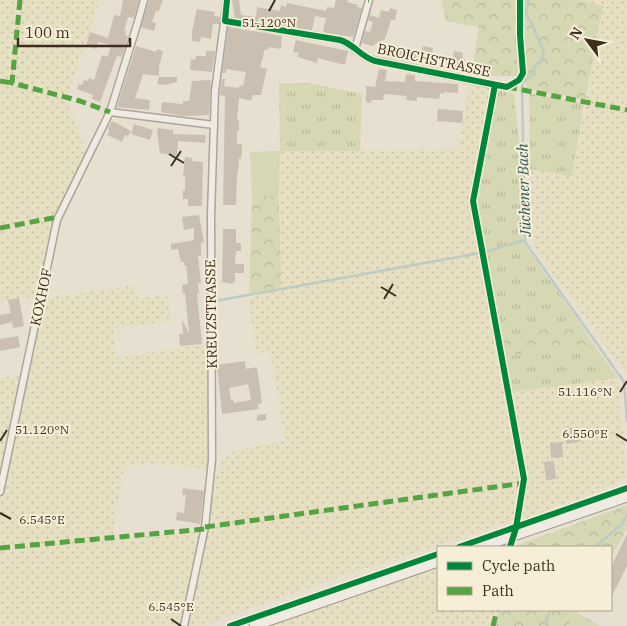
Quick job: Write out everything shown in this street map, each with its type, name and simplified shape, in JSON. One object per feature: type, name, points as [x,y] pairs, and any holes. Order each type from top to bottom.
[{"type":"main road","points":[[485,546],[624,498]]},
{"type":"main road","points":[[254,626],[437,562]]},
{"type":"street","name":"KOXHOF","points":[[0,492],[57,220],[110,112],[144,0]]},
{"type":"street","name":"KREUZSTRASSE","points":[[184,626],[205,528],[212,460],[210,231],[217,68],[227,0]]},
{"type":"street","points":[[355,49],[369,0]]},
{"type":"street","name":"BROICHSTRASSE","points":[[225,21],[340,40],[372,60],[495,85]]},
{"type":"street","points":[[110,112],[214,125]]},
{"type":"shaded area","points":[[0,0],[100,0],[67,99],[87,155],[52,226],[40,296],[0,302]]},
{"type":"shaded area","points":[[580,0],[627,0],[627,375],[534,248],[530,169],[572,177],[603,7]]},
{"type":"shaded area","points":[[470,83],[490,86],[492,88],[471,197],[521,481],[521,493],[514,520],[324,582],[203,626],[188,626],[208,530],[212,528],[214,522],[209,519],[215,477],[223,460],[235,450],[285,441],[271,352],[256,353],[249,298],[281,288],[280,151],[458,149]]},
{"type":"shaded area","points":[[135,285],[138,298],[167,295],[171,321],[113,328],[116,358],[207,344],[208,469],[149,463],[124,467],[112,539],[197,532],[200,538],[182,626],[0,626],[0,378],[28,374],[44,298]]},
{"type":"shaded area","points":[[618,378],[627,478],[519,521],[526,481],[512,392]]},
{"type":"shaded area","points":[[437,565],[437,611],[496,611],[493,626],[268,626]]},
{"type":"green space","points":[[441,0],[580,0],[603,6],[585,100],[526,88],[525,76],[471,76],[479,27],[446,21]]},
{"type":"green space","points":[[279,83],[308,83],[362,94],[360,151],[280,151]]},
{"type":"green space","points":[[499,89],[514,94],[523,177],[523,242],[580,323],[500,337],[477,211],[477,196],[484,151],[496,92]]},
{"type":"green space","points":[[529,93],[584,104],[572,177],[530,169]]},
{"type":"green space","points":[[280,151],[279,196],[252,196],[250,152]]},
{"type":"green space","points":[[252,196],[279,196],[281,288],[249,294]]},
{"type":"green space","points":[[580,323],[594,345],[504,357],[500,337]]},
{"type":"green space","points":[[594,345],[618,378],[512,392],[504,357]]},
{"type":"green space","points":[[627,505],[627,529],[612,555],[612,546],[515,546]]},
{"type":"green space","points":[[499,611],[579,611],[567,626],[495,626]]},
{"type":"green space","points":[[578,613],[600,626],[567,626]]},
{"type":"building","points":[[123,0],[139,0],[134,18],[128,17],[124,31],[126,31],[125,35],[128,36],[122,57],[117,56],[100,102],[92,99],[93,95],[77,89],[84,80],[88,81],[89,78],[94,80],[102,55],[108,57],[111,45],[98,42],[96,49],[86,46],[90,32],[108,38],[114,15],[120,16]]},
{"type":"building","points":[[149,0],[163,0],[152,22],[156,23],[154,31],[141,27]]},
{"type":"building","points":[[232,0],[239,0],[241,15],[256,17],[257,7],[280,11],[281,5],[286,7],[287,3],[326,11],[327,7],[334,8],[336,0],[348,0],[347,2],[362,8],[353,37],[323,32],[326,18],[315,16],[312,30],[235,18]]},
{"type":"building","points":[[390,8],[397,10],[395,20],[391,20],[385,39],[372,46],[362,43],[365,31],[370,32],[373,22],[368,20],[370,15],[379,18],[381,10],[389,12]]},
{"type":"building","points":[[197,9],[215,12],[214,16],[220,17],[219,24],[213,24],[211,39],[201,37],[200,42],[192,41],[192,31]]},
{"type":"building","points":[[228,27],[282,36],[281,49],[268,47],[268,50],[265,49],[260,67],[267,69],[261,95],[253,95],[251,101],[239,98],[237,144],[242,144],[242,152],[241,159],[239,158],[237,173],[236,205],[223,205],[225,96],[220,95],[220,91],[222,79],[225,79],[224,86],[239,88],[240,85],[243,86],[246,72],[226,69],[226,73],[222,73]]},
{"type":"building","points":[[296,40],[348,51],[345,65],[318,58],[317,63],[297,57],[299,53],[293,52]]},
{"type":"building","points":[[136,46],[156,52],[157,49],[163,51],[159,76],[143,74],[135,98],[150,100],[149,110],[117,107]]},
{"type":"building","points":[[386,46],[421,53],[423,46],[433,48],[430,62],[413,58],[412,62],[384,56]]},
{"type":"building","points":[[206,51],[215,51],[212,72],[190,70],[191,59],[195,60],[196,56],[206,56]]},
{"type":"building","points":[[454,51],[463,53],[462,59],[465,59],[464,66],[461,65],[460,69],[451,67]]},
{"type":"building","points":[[379,69],[387,70],[385,81],[405,82],[406,74],[415,75],[415,81],[458,84],[458,93],[440,93],[439,99],[417,97],[417,101],[406,100],[407,96],[384,94],[383,100],[371,100],[371,103],[366,102],[366,86],[375,87]]},
{"type":"building","points":[[159,77],[177,77],[177,82],[165,85],[157,84]]},
{"type":"building","points":[[211,80],[209,115],[182,116],[161,112],[162,102],[183,104],[183,101],[189,101],[192,81]]},
{"type":"building","points":[[438,109],[463,111],[462,123],[437,121]]},
{"type":"building","points":[[112,121],[131,131],[128,136],[125,135],[122,142],[107,135]]},
{"type":"building","points":[[134,124],[153,130],[150,140],[131,134]]},
{"type":"building","points":[[158,128],[173,130],[173,134],[206,135],[205,143],[178,141],[177,156],[160,153]]},
{"type":"building","points":[[185,157],[192,158],[192,161],[203,162],[202,206],[188,206],[188,199],[183,199],[183,190],[185,190],[185,176],[183,176]]},
{"type":"building","points":[[199,215],[204,242],[201,243],[201,256],[198,256],[201,283],[198,283],[199,293],[197,294],[202,344],[180,346],[179,334],[183,334],[182,320],[189,333],[185,293],[183,294],[182,285],[188,284],[186,265],[184,265],[184,262],[181,262],[178,249],[171,250],[171,244],[194,240],[194,228],[184,230],[182,217]]},
{"type":"building","points":[[223,229],[236,229],[236,243],[241,243],[241,251],[236,251],[235,264],[244,264],[244,273],[235,273],[235,282],[231,284],[222,282]]},
{"type":"building","points":[[19,298],[24,326],[13,328],[12,322],[0,325],[0,315],[11,313],[8,300]]},
{"type":"building","points":[[18,336],[20,347],[0,351],[0,339]]},
{"type":"building","points":[[245,361],[246,369],[257,367],[262,403],[258,404],[259,409],[222,414],[217,365]],"holes":[[[248,384],[251,400],[234,403],[231,400],[229,388]]]},
{"type":"building","points":[[266,414],[266,420],[257,421],[257,415]]},
{"type":"building","points":[[567,428],[578,428],[580,442],[566,444]]},
{"type":"building","points":[[562,442],[563,457],[551,458],[550,443]]},
{"type":"building","points":[[554,461],[556,479],[546,480],[544,462]]},
{"type":"building","points":[[183,488],[204,491],[200,524],[176,520],[177,512],[184,513],[186,495],[182,495]]},
{"type":"building","points":[[627,534],[627,566],[612,596],[612,565]]},
{"type":"waterway","name":"Jüchener Bach","points":[[528,0],[526,15],[544,52],[542,59],[535,66],[533,74],[525,80],[522,86],[525,242],[624,382],[627,421]]},
{"type":"waterway","points":[[485,252],[525,240]]},
{"type":"waterway","points":[[215,301],[480,253]]},
{"type":"waterway","name":"Jüchener Bach","points":[[596,546],[622,524],[627,514]]},
{"type":"waterway","name":"Jüchener Bach","points":[[546,626],[550,611]]},
{"type":"marked path","points":[[20,0],[12,83],[80,101],[110,112]]},
{"type":"marked path","points":[[0,81],[12,83]]},
{"type":"marked path","points":[[507,87],[627,110]]},
{"type":"marked path","points":[[0,228],[58,217]]},
{"type":"marked path","points":[[205,527],[524,483]]},
{"type":"marked path","points":[[0,548],[205,529]]},
{"type":"marked path","points":[[493,626],[497,611]]},
{"type":"cycle path","points":[[227,0],[225,21],[340,40],[375,61],[507,87],[519,80],[523,73],[520,0]]},
{"type":"cycle path","points":[[495,85],[473,201],[524,479],[516,528],[510,546]]},
{"type":"cycle path","points":[[462,546],[627,488]]},
{"type":"cycle path","points":[[230,626],[437,554]]}]
